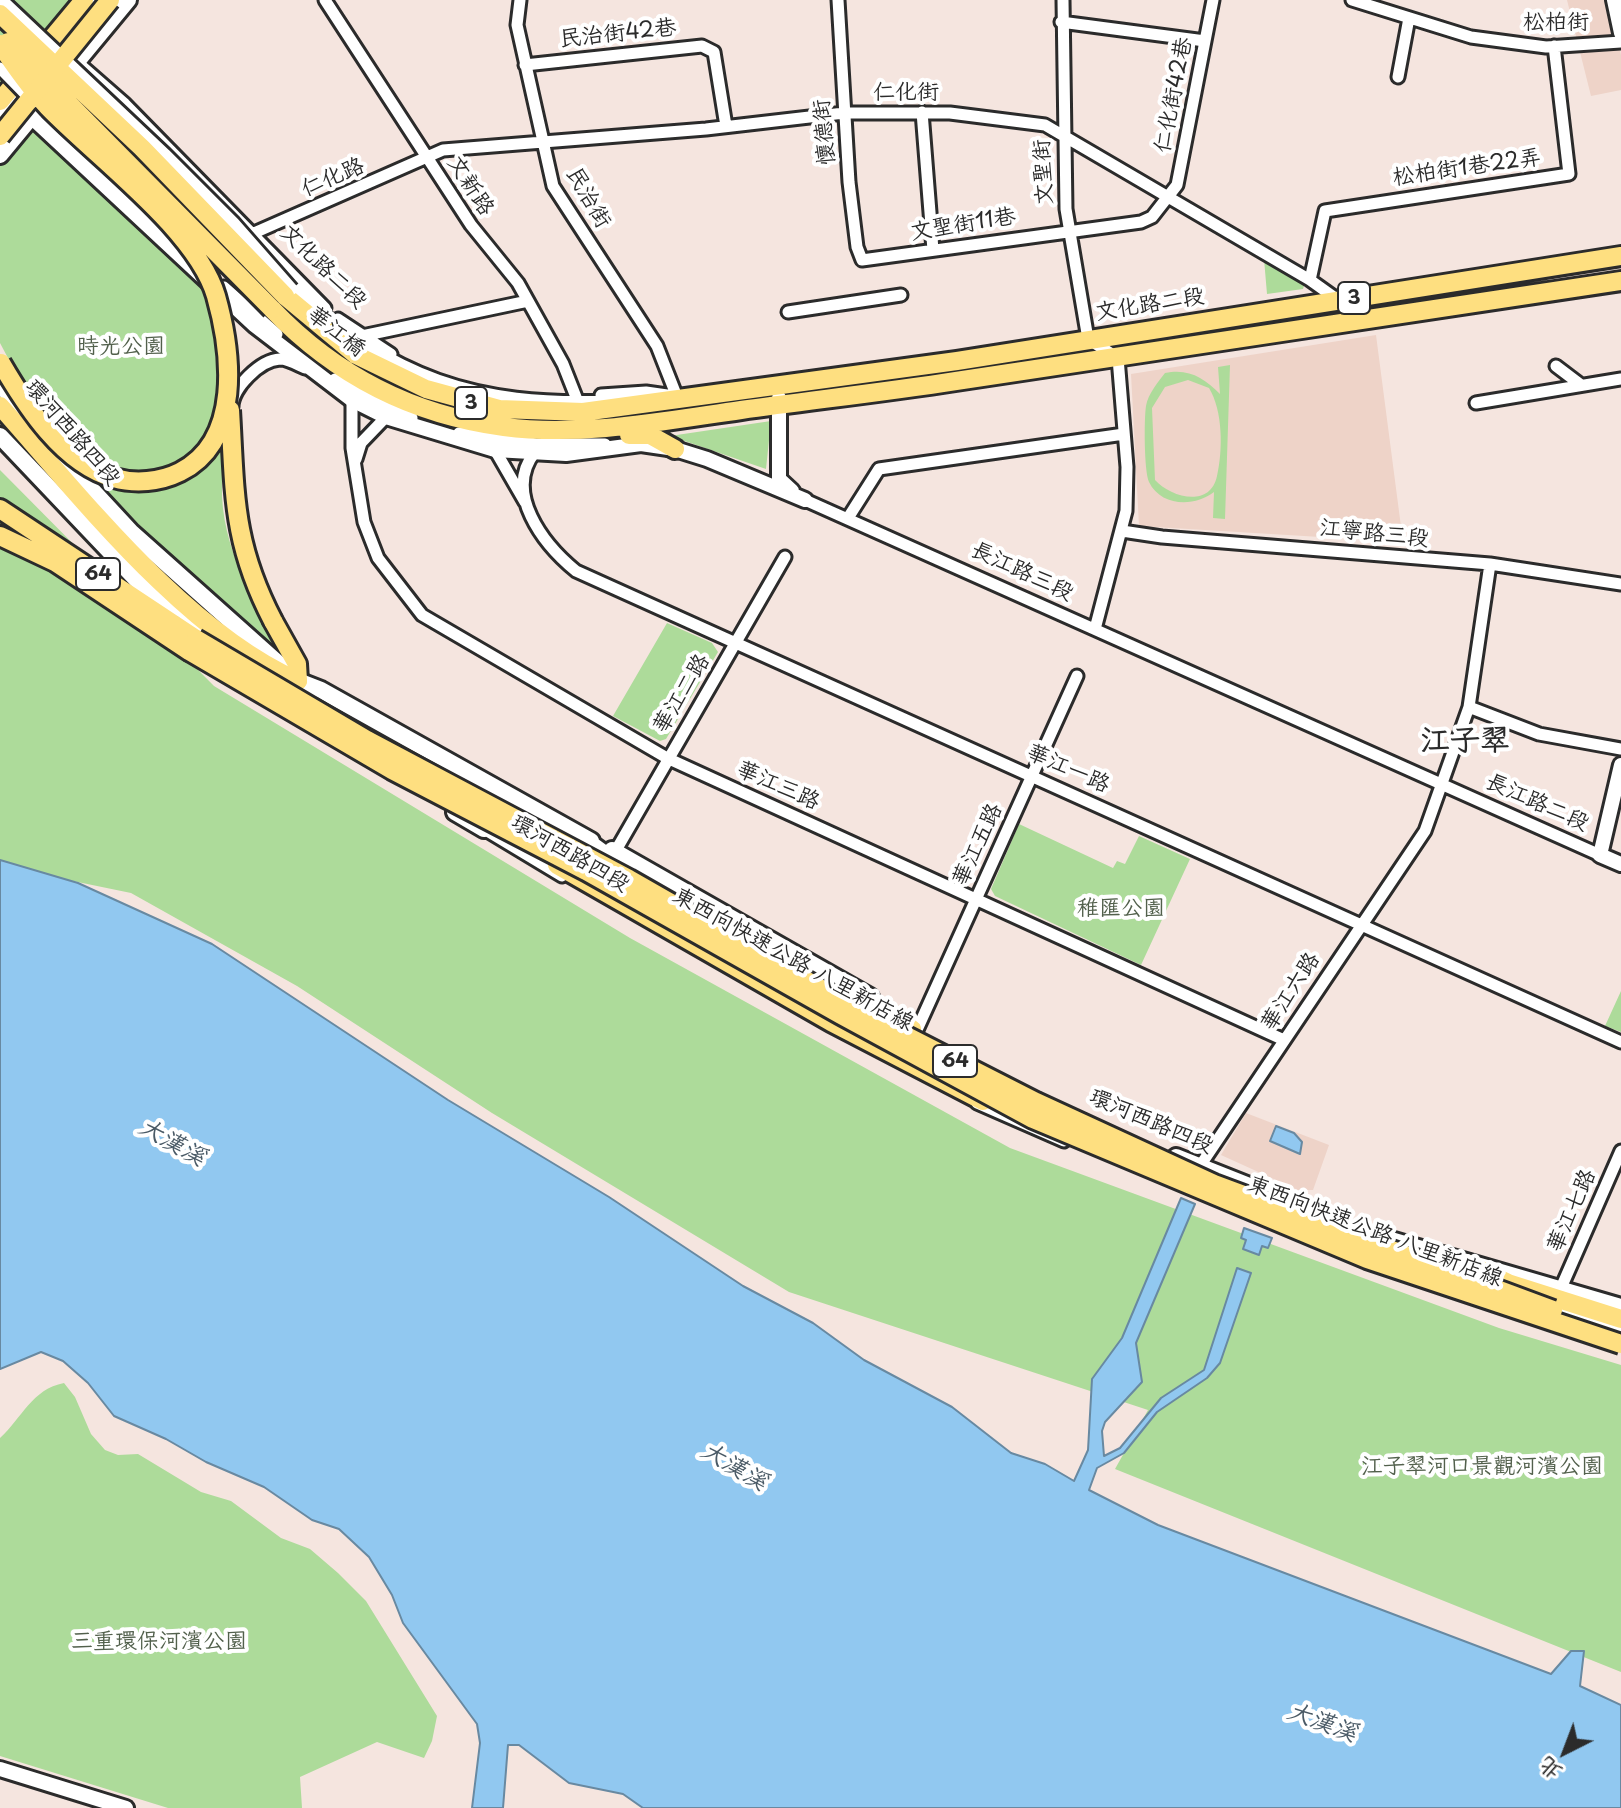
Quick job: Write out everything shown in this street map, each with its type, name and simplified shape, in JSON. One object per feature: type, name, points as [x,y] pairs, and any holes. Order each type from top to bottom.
[{"type":"main road","points":[[0,101],[84,0]]},
{"type":"main road","points":[[0,118],[96,0]]},
{"type":"main road","points":[[0,136],[110,0]]},
{"type":"main road","points":[[0,155],[128,0]]},
{"type":"main road","name":"華江橋","points":[[0,14],[152,158],[277,303],[303,340],[341,369],[399,399],[460,419],[536,430],[654,423],[781,406]]},
{"type":"main road","name":"華江橋","points":[[0,34],[277,303]]},
{"type":"main road","points":[[0,44],[46,105],[199,259],[217,297],[228,371],[230,463],[237,517],[244,555],[273,621],[297,664],[298,681],[289,699]]},
{"type":"main road","name":"文化路二段","points":[[277,303],[356,355],[426,389],[464,402],[534,413],[583,412],[776,386],[1621,256]]},
{"type":"main road","name":"3","points":[[781,406],[1621,281]]},
{"type":"main road","points":[[0,368],[30,409],[73,455],[113,478],[153,481],[187,468],[214,441],[224,413],[228,371]]},
{"type":"main road","name":"環河西路四段","points":[[0,368],[18,410],[131,532],[298,681],[321,690],[583,838],[615,852],[899,1013],[914,1030]]},
{"type":"main road","points":[[399,399],[419,415],[477,431],[538,438],[650,435],[675,449]]},
{"type":"main road","points":[[0,406],[93,513],[200,628]]},
{"type":"main road","points":[[0,418],[121,549],[200,628],[298,681]]},
{"type":"main road","name":"環河西路四段","points":[[0,436],[160,607],[197,637],[200,628],[256,677],[394,766],[881,1029],[1267,1225],[1391,1271],[1456,1281],[1621,1332]]},
{"type":"main road","name":"64","points":[[0,509],[200,628]]},
{"type":"main road","name":"64","points":[[0,536],[200,628]]},
{"type":"main road","name":"東西向快速公路 八里新店線","points":[[200,628],[323,716],[629,879],[879,1022],[1036,1102],[1214,1184],[1530,1302],[1621,1332]]},
{"type":"main road","name":"東西向快速公路 八里新店線","points":[[200,628],[392,770],[586,871],[1033,1119],[1367,1259],[1621,1346]]},
{"type":"main road","name":"環河西路四段","points":[[289,699],[309,724],[484,829]]},
{"type":"main road","points":[[323,716],[607,854],[914,1030]]},
{"type":"main road","points":[[484,829],[510,838],[921,1071],[1004,1111],[1033,1119]]},
{"type":"main road","name":"環河西路四段","points":[[583,838],[600,853],[644,879],[656,892],[878,1019],[914,1030],[1092,1122],[1198,1167],[1382,1238],[1468,1264]]},
{"type":"main road","name":"環河西路四段","points":[[1382,1238],[1456,1281]]},
{"type":"main road","points":[[1468,1264],[1508,1283],[1621,1307]]},
{"type":"main road","points":[[1552,1291],[1621,1319]]},
{"type":"street","points":[[2,0],[234,223],[314,366],[357,394],[438,427],[506,441],[623,445]]},
{"type":"street","name":"文新路","points":[[325,0],[471,225],[528,301],[576,397]]},
{"type":"street","name":"民治街","points":[[520,0],[517,25],[553,186],[657,346],[682,398]]},
{"type":"street","name":"懷德街","points":[[838,0],[844,113],[857,247],[862,260]]},
{"type":"street","name":"文聖街","points":[[1063,0],[1062,136],[1069,229],[1088,339]]},
{"type":"street","name":"仁化街42巷","points":[[1170,197],[1177,185],[1213,0]]},
{"type":"street","name":"松柏街","points":[[1352,0],[1471,37],[1554,46],[1621,42]]},
{"type":"street","points":[[1614,0],[1621,33]]},
{"type":"street","points":[[1398,77],[1409,18]]},
{"type":"street","points":[[1061,22],[1205,41]]},
{"type":"street","name":"民治街42巷","points":[[525,65],[702,46],[714,52],[726,126]]},
{"type":"street","name":"松柏街1巷22弄","points":[[1310,280],[1325,211],[1569,174],[1554,46]]},
{"type":"street","name":"文化路二段","points":[[77,62],[254,233],[318,302],[362,336],[420,368],[478,387],[576,397],[646,392],[682,398]]},
{"type":"street","points":[[0,68],[183,250],[277,303]]},
{"type":"street","points":[[44,129],[92,76]]},
{"type":"street","points":[[922,112],[933,250]]},
{"type":"street","name":"仁化街","points":[[427,157],[443,150],[844,113],[922,112],[1013,119],[1045,125],[1310,280],[1339,301]]},
{"type":"street","points":[[31,117],[204,282],[311,371],[352,400],[386,417],[495,450],[566,454],[623,445]]},
{"type":"street","name":"仁化路","points":[[254,233],[427,157]]},
{"type":"street","name":"文聖街11巷","points":[[862,260],[1069,229],[1141,222],[1152,217],[1170,197]]},
{"type":"street","points":[[204,282],[221,309],[230,360],[232,401],[226,477],[233,534],[255,593],[298,681]]},
{"type":"street","points":[[788,312],[901,295]]},
{"type":"street","points":[[362,336],[528,301]]},
{"type":"street","points":[[1088,339],[1118,358],[1127,482],[1122,531],[1095,629]]},
{"type":"street","points":[[232,401],[245,381],[271,361],[283,359],[311,371]]},
{"type":"street","points":[[1556,366],[1581,385]]},
{"type":"street","points":[[1476,403],[1616,380],[1621,389]]},
{"type":"street","points":[[776,386],[781,406],[777,457],[781,484],[805,500]]},
{"type":"street","points":[[0,398],[200,628]]},
{"type":"street","name":"華江三路","points":[[352,400],[355,464],[364,522],[378,558],[422,615],[667,758],[1284,1040]]},
{"type":"street","points":[[355,464],[361,443],[386,417]]},
{"type":"street","points":[[0,426],[117,553],[200,628]]},
{"type":"street","points":[[848,518],[879,469],[1124,434]]},
{"type":"street","name":"長江路三段","points":[[623,445],[675,449],[720,464],[848,518],[1348,742]]},
{"type":"street","name":"華江一路","points":[[495,450],[519,497],[526,502]]},
{"type":"street","name":"華江一路","points":[[535,452],[522,471],[526,502],[542,536],[576,571],[1621,1042]]},
{"type":"street","points":[[720,464],[764,477],[771,473],[777,457]]},
{"type":"street","name":"江寧路三段","points":[[1122,531],[1162,537],[1490,564],[1621,584]]},
{"type":"street","name":"華江二路","points":[[615,852],[785,557]]},
{"type":"street","name":"華江六路","points":[[1190,1186],[1198,1167],[1425,831],[1469,707],[1490,564]]},
{"type":"street","name":"華江五路","points":[[914,1030],[1077,676]]},
{"type":"street","points":[[1469,707],[1539,734],[1621,749]]},
{"type":"street","name":"長江路二段","points":[[1348,742],[1621,864]]},
{"type":"street","points":[[1600,855],[1621,765]]},
{"type":"street","name":"環河西路四段","points":[[484,829],[508,846],[900,1065],[1028,1127],[1147,1174],[1190,1186]]},
{"type":"street","name":"華江七路","points":[[1552,1291],[1620,1157]]},
{"type":"street","name":"環河西路四段","points":[[1391,1271],[1621,1346]]},
{"type":"street","points":[[0,1769],[126,1808]]},
{"type":"shaded area","points":[[1567,0],[1610,0],[1621,55],[1621,90],[1591,96]]},
{"type":"shaded area","points":[[1376,335],[1403,542],[1139,526],[1131,374]]},
{"type":"shaded area","points":[[1246,1113],[1329,1145],[1313,1190],[1298,1190],[1221,1155]]},
{"type":"green space","points":[[0,0],[74,0],[0,83]]},
{"type":"green space","name":"時光公園","points":[[35,117],[212,299],[219,322],[222,408],[205,447],[172,472],[118,476],[87,456],[17,375],[0,343],[0,164]]},
{"type":"green space","points":[[1264,259],[1305,283],[1303,289],[1267,294]]},
{"type":"green space","points":[[1230,365],[1225,519],[1213,518],[1214,492],[1198,500],[1179,502],[1154,490],[1147,476],[1145,456],[1146,406],[1165,373],[1181,372],[1196,376],[1220,394],[1218,367]],"holes":[[[1188,380],[1209,388],[1217,408],[1220,431],[1217,476],[1206,493],[1189,497],[1179,495],[1155,480],[1152,408],[1165,387]]]},
{"type":"green space","points":[[229,418],[222,485],[227,531],[251,596],[283,657],[168,555],[92,476],[161,483]]},
{"type":"green space","points":[[771,421],[766,469],[670,436]]},
{"type":"green space","name":"江子翠河口景觀河濱公園","points":[[0,470],[214,686],[630,938],[1010,1148],[1499,1328],[1621,1365],[1621,1672],[1115,1469],[1148,1410],[789,1292],[492,1113],[297,986],[131,893],[0,866]]},
{"type":"green space","points":[[667,623],[712,643],[718,652],[666,739],[660,741],[613,716]]},
{"type":"green space","name":"稚匯公園","points":[[1019,824],[1113,868],[1117,861],[1125,864],[1139,836],[1190,859],[1141,965],[995,896],[991,889]]},
{"type":"green space","points":[[1621,991],[1621,1032],[1605,1026]]},
{"type":"green space","name":"三重環保河濱公園","points":[[64,1383],[75,1397],[91,1434],[105,1450],[118,1455],[138,1454],[201,1492],[231,1501],[281,1538],[310,1549],[366,1601],[437,1716],[432,1741],[424,1758],[377,1742],[300,1777],[302,1808],[168,1808],[0,1756],[0,1438],[35,1398]]},
{"type":"water","name":"大漢溪","points":[[0,860],[78,883],[212,944],[448,1100],[609,1197],[743,1286],[813,1323],[864,1360],[952,1407],[1011,1453],[1045,1464],[1074,1481],[1088,1450],[1092,1379],[1122,1338],[1181,1198],[1195,1204],[1136,1343],[1142,1382],[1105,1422],[1102,1431],[1104,1456],[1120,1448],[1161,1398],[1204,1370],[1237,1268],[1251,1273],[1220,1363],[1207,1378],[1157,1412],[1124,1453],[1097,1468],[1089,1490],[1158,1525],[1551,1674],[1571,1651],[1584,1651],[1580,1686],[1621,1705],[1621,1808],[643,1808],[623,1794],[569,1783],[519,1745],[508,1745],[503,1808],[472,1808],[480,1743],[477,1724],[403,1623],[392,1595],[369,1557],[339,1529],[312,1520],[264,1487],[114,1416],[88,1383],[63,1361],[41,1352],[0,1369]]},
{"type":"water","points":[[1276,1126],[1294,1133],[1302,1142],[1300,1154],[1270,1141]]},
{"type":"water","points":[[1244,1228],[1272,1238],[1268,1248],[1262,1246],[1259,1255],[1243,1249],[1246,1240],[1241,1238]]},
{"type":"district","name":"江子翠","points":[[1465,742]]}]
